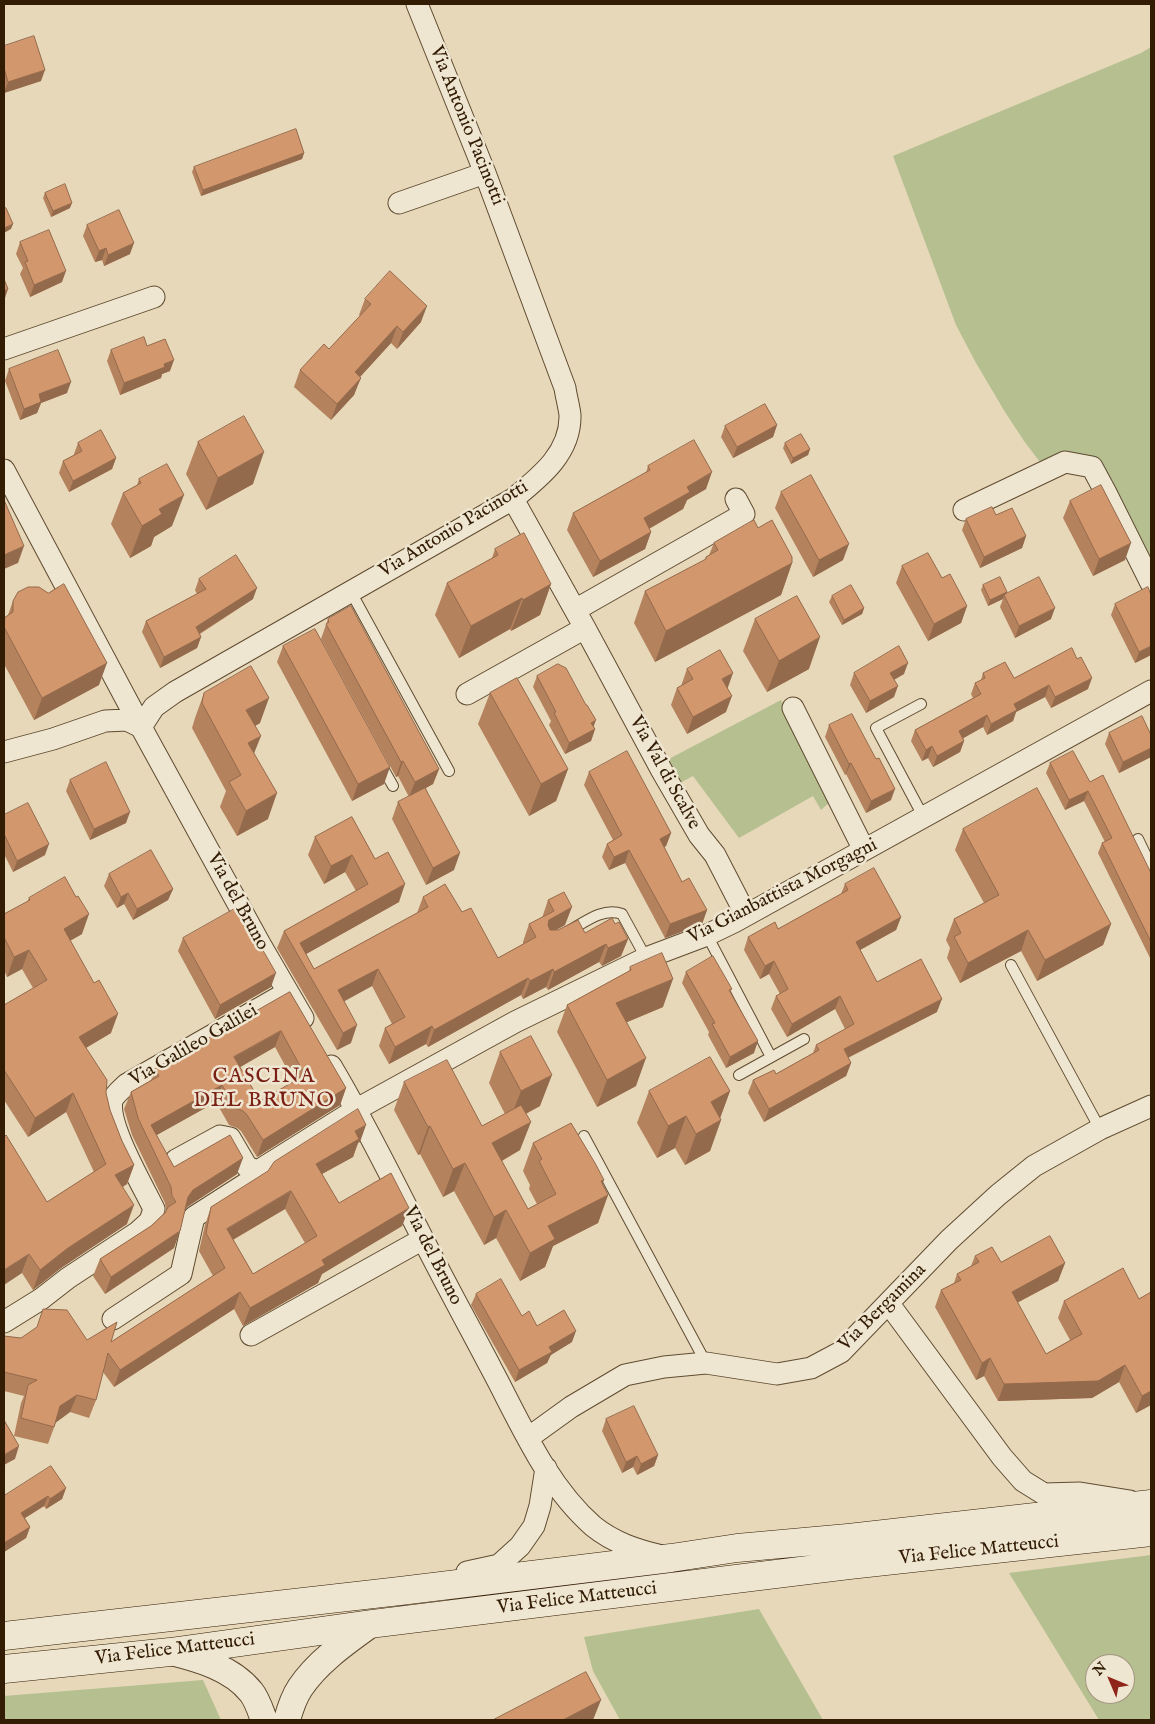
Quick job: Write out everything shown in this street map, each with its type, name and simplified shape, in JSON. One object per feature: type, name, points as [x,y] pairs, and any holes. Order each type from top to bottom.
[{"type":"main road","name":"Via Felice Matteucci","points":[[4,1636],[400,1591],[671,1558],[736,1548],[848,1538],[1148,1504]]},
{"type":"main road","name":"Via Felice Matteucci","points":[[4,1669],[170,1652],[370,1624],[849,1566],[1151,1532]]},
{"type":"street","name":"Via Antonio Pacinotti","points":[[141,726],[154,707],[175,692],[305,624],[351,592],[513,499],[539,478],[557,459],[567,435],[570,415],[565,388],[485,173],[417,4]]},
{"type":"street","points":[[399,203],[485,173]]},
{"type":"street","points":[[4,349],[154,297]]},
{"type":"street","points":[[964,510],[1065,462],[1092,467],[1151,583]]},
{"type":"street","name":"Via del Bruno","points":[[4,470],[260,944],[357,1109],[423,1239],[528,1438],[546,1468],[576,1509],[595,1527],[627,1547],[671,1558]]},
{"type":"street","name":"Via Val di Scalve","points":[[513,499],[662,771],[699,835],[720,864],[746,915]]},
{"type":"street","points":[[467,694],[744,514],[736,499]]},
{"type":"street","name":"Via Gianbattista Morgagni","points":[[113,1320],[181,1274],[194,1217],[255,1178],[258,1171],[357,1109],[515,1022],[646,958],[707,935],[746,915],[1151,692]]},
{"type":"street","points":[[793,708],[864,850]]},
{"type":"street","points":[[4,752],[54,739],[105,721],[127,720],[141,726]]},
{"type":"street","name":"Via Galileo Galilei","points":[[4,1322],[41,1299],[68,1278],[138,1232],[150,1221],[154,1209],[112,1117],[112,1100],[127,1084],[288,992]]},
{"type":"street","name":"Via Bergamina","points":[[528,1438],[571,1407],[625,1375],[664,1367],[706,1363],[777,1374],[811,1368],[841,1352],[949,1240],[998,1195],[1034,1166],[1100,1129],[1151,1106]]},
{"type":"street","points":[[176,1160],[220,1136],[230,1138],[247,1167],[258,1171]]},
{"type":"street","points":[[251,1335],[423,1239]]},
{"type":"street","points":[[889,1304],[1002,1457],[1023,1481],[1044,1494],[1080,1493],[1148,1504]]},
{"type":"street","points":[[400,1591],[499,1564],[520,1546],[534,1526],[540,1506],[546,1468]]},
{"type":"street","points":[[287,1720],[300,1688],[306,1681],[346,1642],[370,1624]]},
{"type":"street","points":[[170,1652],[201,1660],[228,1672],[251,1692],[264,1720]]},
{"type":"lane","points":[[351,592],[449,772]]},
{"type":"lane","points":[[921,704],[876,728],[924,818]]},
{"type":"lane","points":[[374,751],[393,786]]},
{"type":"lane","points":[[1138,839],[1151,866]]},
{"type":"lane","points":[[556,938],[603,912],[613,910],[622,914],[646,958]]},
{"type":"lane","points":[[707,935],[771,1056]]},
{"type":"lane","points":[[1011,965],[1100,1129]]},
{"type":"lane","points":[[739,1075],[804,1039]]},
{"type":"lane","points":[[584,1136],[706,1363]]},
{"type":"green space","points":[[1151,47],[1151,568],[1093,460],[1043,466],[1005,412],[956,325],[893,156],[1141,53]]},
{"type":"green space","points":[[781,700],[830,802],[821,810],[813,796],[739,838],[693,776],[680,783],[665,761]]},
{"type":"green space","points":[[1151,1555],[1151,1720],[1099,1720],[1089,1704],[1135,1704],[1135,1654],[1085,1654],[1085,1697],[1009,1573]]},
{"type":"green space","points":[[759,1609],[823,1720],[620,1720],[593,1671],[584,1637]]},
{"type":"green space","points":[[203,1680],[221,1720],[4,1720],[4,1696]]},
{"type":"building","points":[[34,36],[45,70],[8,82],[4,68],[4,46]]},
{"type":"building","points":[[296,129],[304,153],[203,190],[194,167]]},
{"type":"building","points":[[65,184],[72,203],[53,211],[45,193]]},
{"type":"building","points":[[6,208],[13,224],[4,228],[4,209]]},
{"type":"building","points":[[119,210],[134,243],[108,255],[106,248],[99,251],[87,225]]},
{"type":"building","points":[[49,230],[66,271],[34,285],[25,262],[28,261],[20,242]]},
{"type":"building","points":[[390,271],[427,306],[403,332],[397,326],[355,372],[361,378],[337,404],[300,370],[324,344],[329,349],[371,304],[365,299]]},
{"type":"building","points":[[4,279],[8,289],[4,291]]},
{"type":"building","points":[[144,337],[147,346],[165,339],[174,360],[164,364],[165,367],[124,383],[111,350]]},
{"type":"building","points":[[58,350],[71,382],[39,394],[41,402],[24,409],[9,369]]},
{"type":"building","points":[[765,404],[777,425],[737,447],[725,426]]},
{"type":"building","points":[[244,416],[264,452],[218,478],[198,442]]},
{"type":"building","points":[[101,430],[116,458],[73,481],[63,461],[82,451],[78,443]]},
{"type":"building","points":[[801,434],[810,449],[793,458],[785,443]]},
{"type":"building","points":[[694,440],[712,472],[687,487],[690,492],[644,518],[651,532],[600,561],[573,513],[650,470],[648,466]]},
{"type":"building","points":[[167,464],[184,495],[159,509],[162,514],[142,526],[123,493],[141,483],[139,479]]},
{"type":"building","points":[[811,475],[849,544],[819,560],[781,492]]},
{"type":"building","points":[[1101,485],[1131,543],[1099,559],[1070,501]]},
{"type":"building","points":[[4,500],[24,546],[4,555]]},
{"type":"building","points":[[992,507],[996,515],[1012,508],[1026,536],[984,557],[966,519]]},
{"type":"building","points":[[754,520],[758,528],[772,520],[792,557],[792,563],[666,631],[645,591],[706,559],[706,557],[718,550],[714,543]]},
{"type":"building","points":[[524,533],[551,584],[471,626],[447,583],[498,555],[495,549]]},
{"type":"building","points":[[928,553],[942,578],[950,574],[967,606],[934,624],[902,566]]},
{"type":"building","points":[[236,555],[257,588],[196,627],[201,637],[164,657],[146,621],[206,589],[199,579]]},
{"type":"building","points":[[1000,577],[1007,592],[990,600],[983,585]]},
{"type":"building","points":[[1039,577],[1055,608],[1019,626],[1004,595]]},
{"type":"building","points":[[64,584],[107,663],[42,698],[4,627],[4,618],[13,612],[13,601],[18,592],[28,587],[39,587],[48,593]]},
{"type":"building","points":[[851,585],[864,608],[844,620],[832,596]]},
{"type":"building","points":[[1148,587],[1151,595],[1151,646],[1139,652],[1115,604]]},
{"type":"building","points":[[797,596],[820,637],[779,661],[755,619]]},
{"type":"building","points":[[351,606],[439,769],[415,782],[403,761],[401,762],[326,624],[329,622],[328,619]]},
{"type":"building","points":[[315,629],[390,767],[358,784],[283,646]]},
{"type":"building","points":[[899,646],[908,663],[890,673],[898,686],[870,701],[854,673]]},
{"type":"building","points":[[1072,648],[1077,659],[1081,657],[1092,678],[1055,697],[1049,685],[1014,704],[1017,710],[991,724],[987,715],[959,731],[964,741],[937,756],[932,746],[926,750],[915,730],[981,694],[975,683],[985,678],[983,673],[1005,662],[1014,678]]},
{"type":"building","points":[[720,650],[733,673],[722,679],[732,696],[693,717],[677,688],[693,679],[687,669]]},
{"type":"building","points":[[558,664],[566,668],[596,720],[591,723],[595,729],[569,743],[554,713],[556,712],[537,676]]},
{"type":"building","points":[[251,666],[269,698],[246,710],[261,736],[248,743],[277,793],[246,811],[229,782],[241,775],[202,703],[204,693]]},
{"type":"building","points":[[517,678],[568,769],[541,784],[490,693]]},
{"type":"building","points":[[852,714],[876,759],[879,758],[895,789],[871,801],[829,725]]},
{"type":"building","points":[[1142,716],[1151,735],[1151,748],[1123,762],[1109,733]]},
{"type":"building","points":[[627,751],[671,833],[660,839],[682,882],[689,878],[707,910],[670,924],[629,850],[614,857],[607,844],[622,835],[589,772]]},
{"type":"building","points":[[1073,751],[1090,782],[1103,775],[1151,873],[1151,942],[1102,843],[1112,838],[1088,791],[1069,800],[1050,763]]},
{"type":"building","points":[[106,762],[130,812],[94,829],[70,780]]},
{"type":"building","points":[[425,788],[460,853],[433,868],[398,802]]},
{"type":"building","points":[[1037,788],[1111,924],[1045,960],[1028,930],[968,963],[954,937],[961,933],[954,919],[999,895],[963,829]]},
{"type":"building","points":[[28,803],[49,844],[17,861],[4,834],[4,815]]},
{"type":"building","points":[[352,817],[375,859],[388,852],[405,884],[300,943],[314,969],[428,907],[423,897],[445,884],[462,912],[471,908],[498,958],[536,937],[529,924],[554,911],[548,900],[564,892],[572,907],[549,920],[550,930],[558,930],[578,920],[585,933],[612,918],[615,924],[619,922],[628,939],[608,948],[606,944],[554,972],[553,969],[530,981],[528,978],[434,1030],[432,1026],[395,1047],[385,1028],[405,1017],[378,969],[338,990],[357,1025],[343,1033],[284,931],[368,884],[352,855],[331,866],[315,837]]},
{"type":"building","points":[[151,850],[173,889],[137,909],[128,893],[121,897],[109,874]]},
{"type":"building","points":[[874,868],[901,917],[856,942],[877,982],[921,959],[942,999],[844,1049],[851,1063],[769,1109],[753,1080],[774,1070],[776,1074],[819,1050],[816,1045],[854,1024],[840,996],[792,1024],[776,996],[788,989],[774,961],[765,966],[748,937],[775,922],[778,929],[848,890],[845,884]]},
{"type":"building","points":[[65,877],[76,897],[78,896],[89,914],[64,929],[94,983],[99,980],[118,1014],[79,1037],[107,1080],[106,1093],[110,1110],[134,1165],[115,1175],[134,1205],[68,1248],[40,1270],[29,1254],[4,1270],[4,1137],[6,1135],[47,1202],[106,1164],[73,1093],[35,1118],[4,1070],[4,1005],[47,980],[29,950],[14,957],[4,937],[4,914],[30,900],[29,898]]},
{"type":"building","points":[[238,907],[276,973],[220,1005],[183,938]]},
{"type":"building","points":[[662,953],[673,979],[616,1003],[646,1058],[607,1080],[567,1005],[631,970],[630,967]]},
{"type":"building","points":[[713,956],[732,989],[729,990],[758,1041],[730,1057],[712,1024],[715,1023],[686,972]]},
{"type":"building","points":[[290,992],[346,1088],[263,1140],[247,1115],[235,1108],[222,1085],[151,1125],[174,1167],[230,1135],[243,1158],[193,1190],[188,1197],[180,1231],[111,1277],[100,1259],[151,1226],[165,1213],[168,1207],[176,1202],[172,1196],[171,1187],[138,1118],[131,1092],[159,1076],[155,1069]],"holes":[[[281,1031],[305,1075],[260,1101],[234,1057]]]},
{"type":"building","points":[[531,1036],[552,1075],[521,1091],[500,1052]]},
{"type":"building","points":[[710,1057],[730,1091],[711,1102],[721,1120],[696,1134],[686,1116],[668,1126],[649,1091]]},
{"type":"building","points":[[447,1060],[482,1126],[521,1105],[531,1122],[492,1143],[528,1209],[556,1194],[539,1161],[542,1159],[533,1143],[571,1123],[604,1180],[601,1181],[608,1195],[548,1226],[555,1239],[530,1253],[506,1210],[494,1217],[465,1163],[453,1169],[404,1082]]},
{"type":"building","points":[[358,1109],[366,1125],[355,1131],[359,1139],[316,1164],[339,1203],[391,1173],[409,1208],[322,1260],[325,1265],[250,1308],[240,1292],[120,1370],[108,1353],[96,1400],[77,1395],[60,1406],[54,1427],[21,1418],[28,1385],[37,1380],[4,1372],[4,1336],[21,1338],[37,1327],[43,1309],[67,1310],[87,1340],[117,1322],[111,1342],[225,1268],[206,1233],[211,1207],[268,1171],[274,1162]],"holes":[[[291,1191],[317,1236],[253,1274],[227,1229]]]},
{"type":"building","points":[[1050,1236],[1065,1263],[1012,1292],[1046,1354],[1082,1334],[1064,1301],[1123,1268],[1139,1299],[1151,1292],[1151,1391],[1142,1396],[1125,1365],[1098,1381],[1004,1384],[990,1358],[982,1363],[941,1290],[961,1280],[957,1274],[979,1262],[975,1256],[992,1247],[1001,1262]]},
{"type":"building","points":[[501,1279],[522,1316],[529,1311],[537,1326],[564,1310],[576,1331],[549,1347],[552,1352],[519,1370],[476,1294]]},
{"type":"building","points":[[634,1406],[658,1455],[641,1464],[637,1456],[626,1462],[606,1419]]},
{"type":"building","points":[[4,1420],[19,1446],[4,1455]]},
{"type":"building","points":[[51,1466],[66,1488],[50,1499],[48,1496],[21,1513],[30,1527],[4,1543],[4,1496]]},
{"type":"building","points":[[586,1672],[601,1700],[563,1720],[493,1720]]},
{"type":"district","name":"CASCINA DEL BRUNO","points":[[264,1090]]}]
